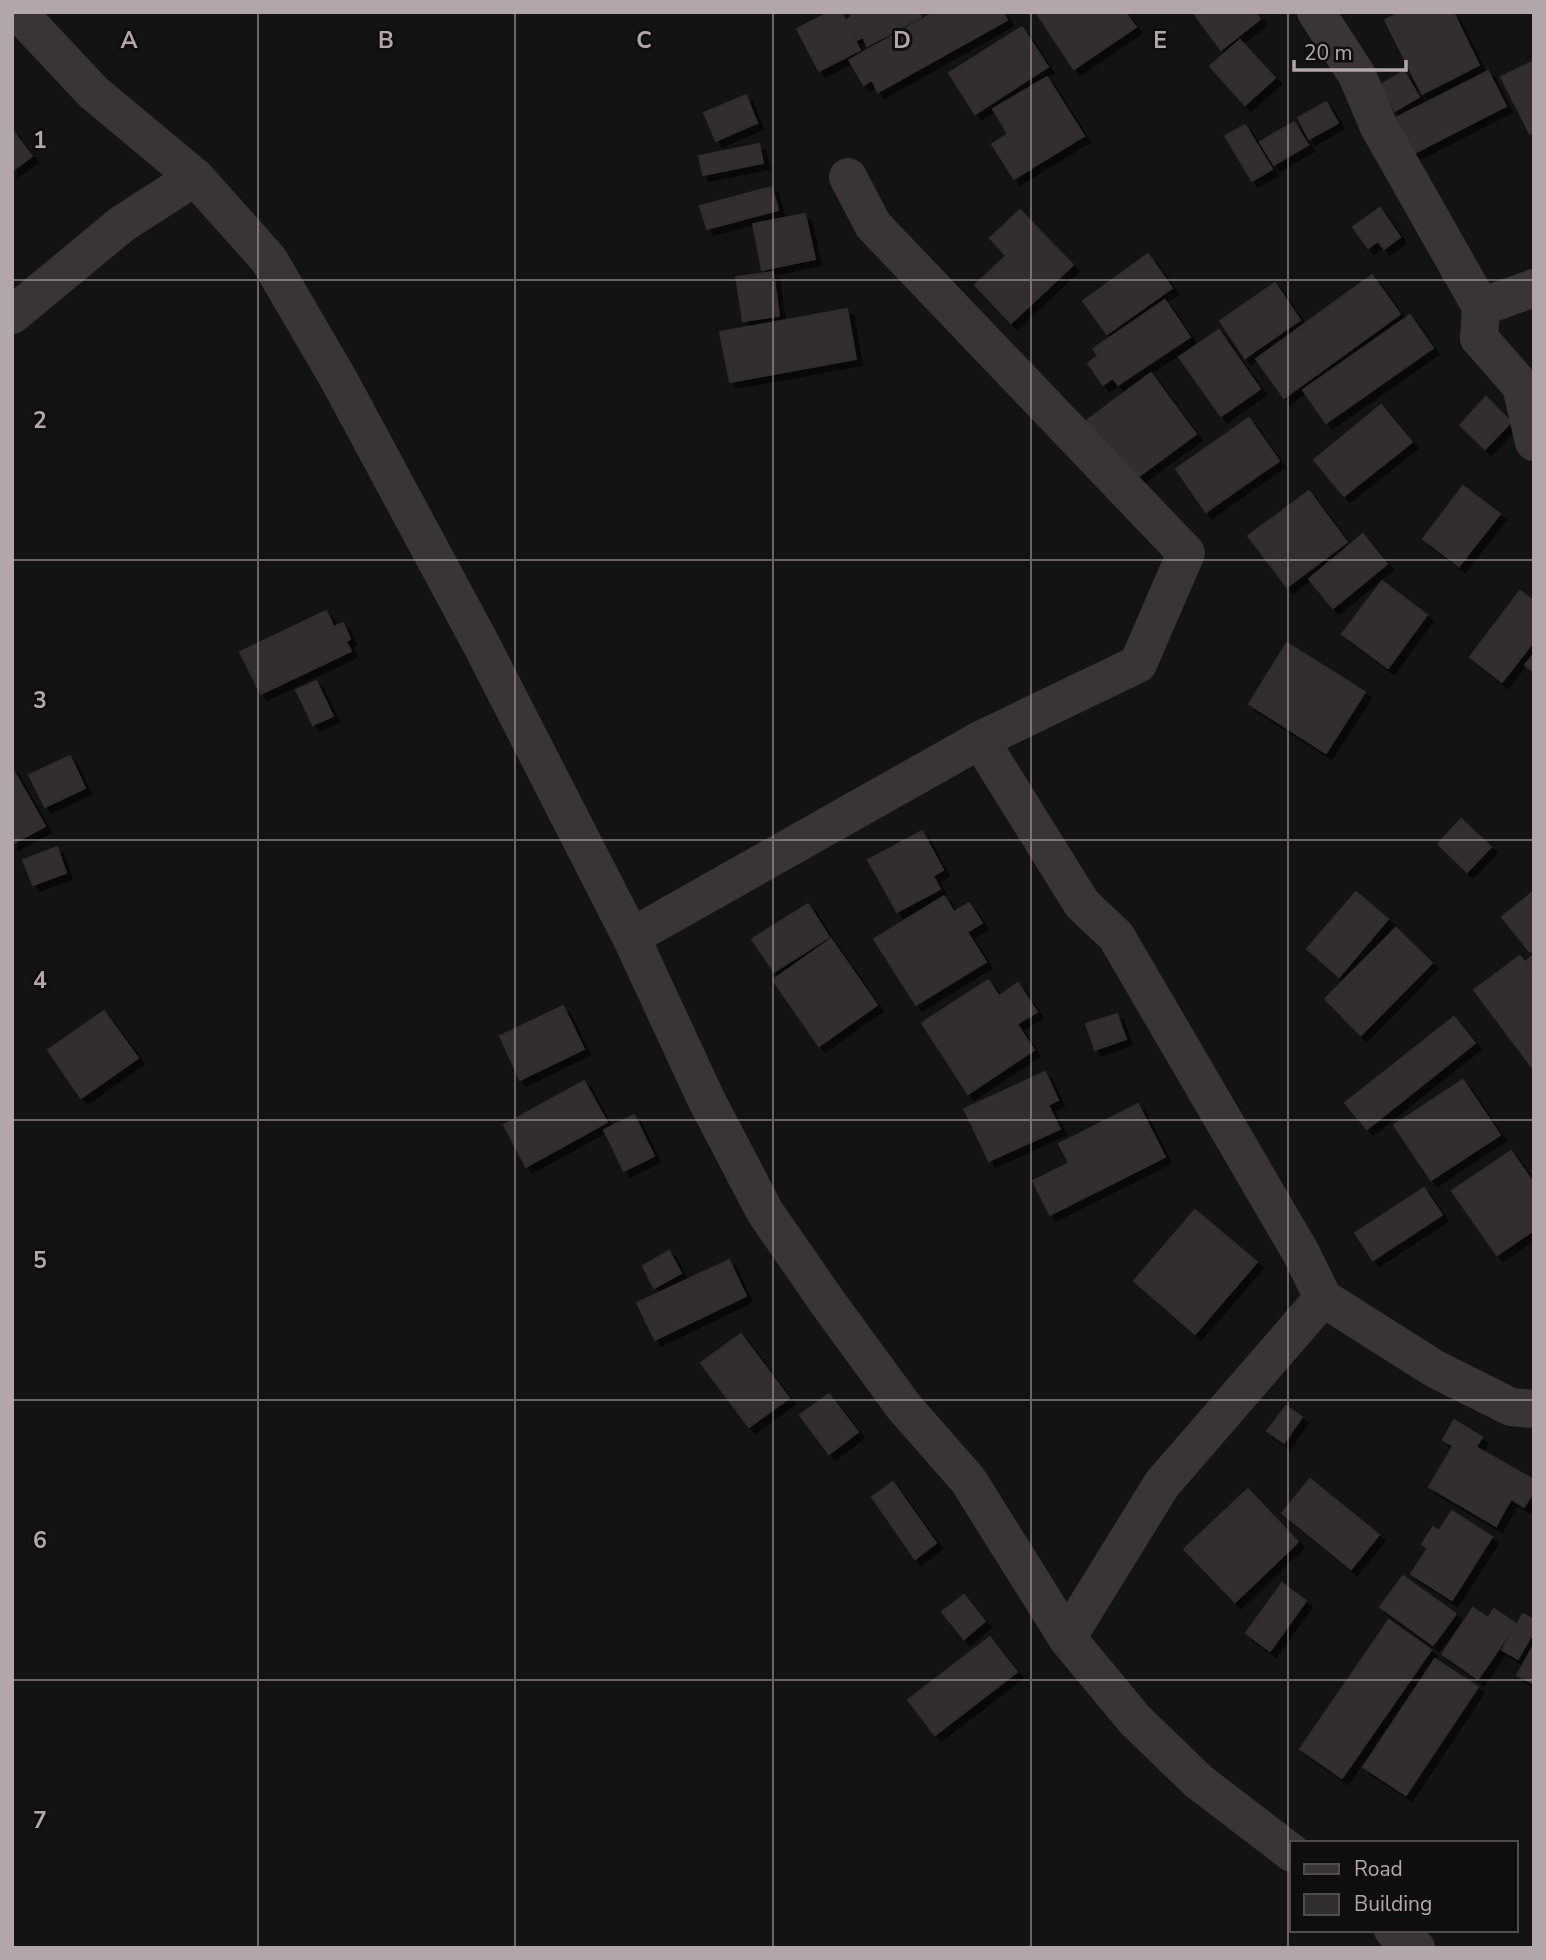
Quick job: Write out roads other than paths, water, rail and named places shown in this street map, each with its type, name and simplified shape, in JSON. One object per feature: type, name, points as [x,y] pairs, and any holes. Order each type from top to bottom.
[{"type":"street","points":[[18,12],[93,92],[195,177],[269,260],[340,380],[632,937],[706,1099],[765,1212],[904,1407],[968,1480],[1067,1638],[1135,1720],[1198,1781],[1290,1851]]},
{"type":"street","points":[[1316,12],[1357,75],[1379,127],[1481,307],[1479,338],[1521,386],[1534,442]]},
{"type":"street","points":[[12,315],[122,224],[195,177]]},
{"type":"street","points":[[632,937],[981,740],[1138,664],[1186,553],[873,225],[848,177]]},
{"type":"street","points":[[1481,307],[1534,288]]},
{"type":"street","points":[[981,740],[1083,904],[1116,936],[1301,1253],[1323,1298],[1435,1369],[1511,1407],[1534,1409]]},
{"type":"street","points":[[1067,1638],[1162,1484],[1323,1298]]},
{"type":"street","points":[[1396,1932],[1416,1948]]}]
